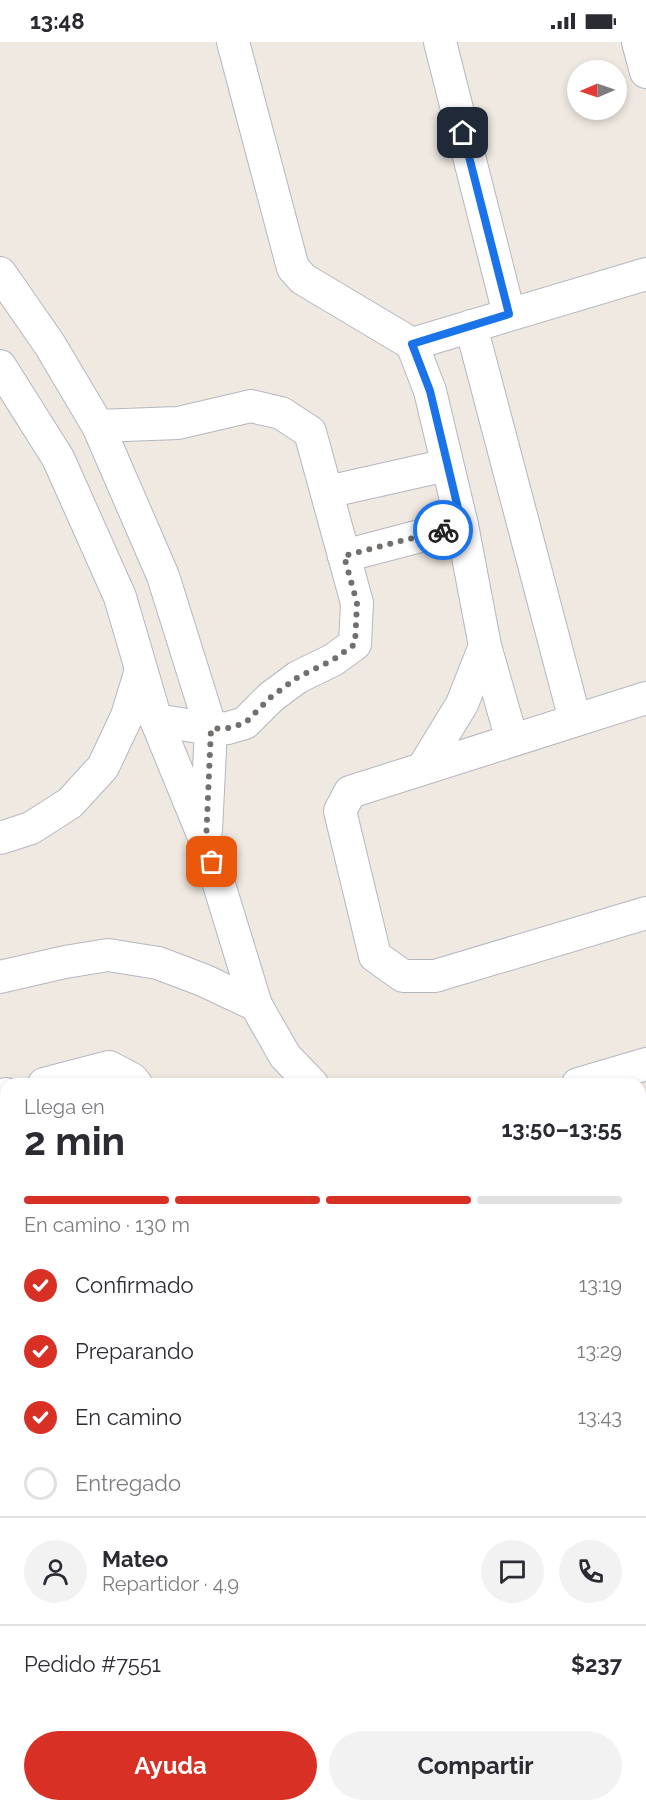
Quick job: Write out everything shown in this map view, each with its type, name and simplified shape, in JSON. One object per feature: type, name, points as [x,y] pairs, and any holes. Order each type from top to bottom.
[{"type":"street","points":[[233,42],[293,268],[303,279],[412,344],[430,391],[462,525],[485,646],[512,740]]},
{"type":"street","points":[[440,42],[509,314]]},
{"type":"street","points":[[638,42],[646,72]]},
{"type":"street","points":[[0,273],[50,345],[98,426],[163,576],[211,729],[206,842]]},
{"type":"street","points":[[412,344],[509,314],[645,277]]},
{"type":"street","points":[[471,326],[575,720]]},
{"type":"street","points":[[0,366],[58,458],[120,597],[156,720],[206,842],[256,1005],[285,1070],[300,1078]]},
{"type":"street","points":[[98,426],[178,423],[251,406],[280,413],[310,432],[357,603],[355,644],[333,660],[298,677],[271,697],[245,723],[228,728],[211,729],[156,720]]},
{"type":"street","points":[[327,492],[447,465]]},
{"type":"street","points":[[344,556],[462,525]]},
{"type":"street","points":[[423,768],[462,704],[485,646]]},
{"type":"street","points":[[0,838],[31,828],[70,803],[103,767],[127,716],[141,670]]},
{"type":"street","points":[[646,698],[350,792],[340,811],[375,957],[403,976],[435,976],[646,913]]},
{"type":"street","points":[[0,977],[108,955],[158,963],[203,980],[256,1005]]},
{"type":"street","points":[[598,1078],[646,1064]]},
{"type":"street","points":[[67,1078],[109,1067],[130,1078]]},
{"type":"way so far","points":[[212,862],[206,842],[211,729],[228,728],[245,723],[271,697],[298,677],[333,660],[355,644],[357,603],[344,556],[443,530]]},
{"type":"route","points":[[443,530],[462,525],[430,391],[412,344],[509,314],[463,133]]}]
